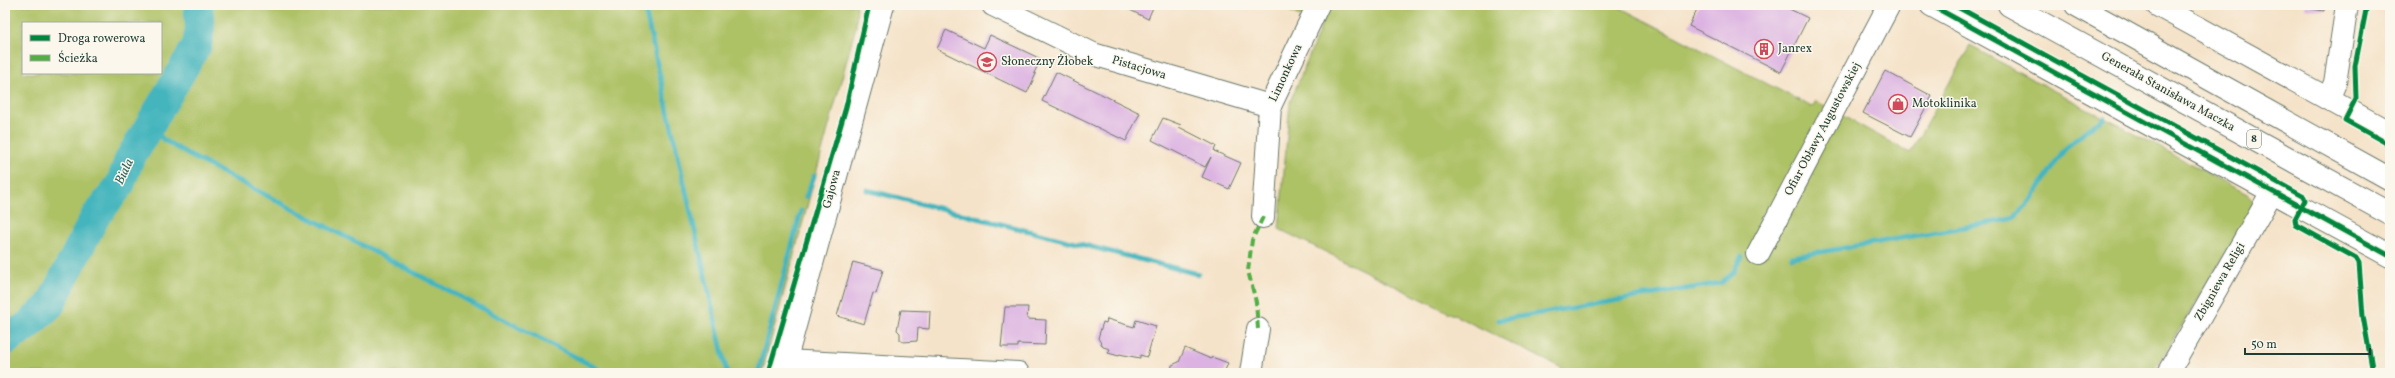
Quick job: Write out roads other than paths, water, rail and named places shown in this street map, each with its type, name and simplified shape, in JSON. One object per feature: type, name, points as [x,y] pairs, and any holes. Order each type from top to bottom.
[{"type":"main road","name":"Gajowa","points":[[784,367],[882,5]]},
{"type":"main road","name":"Pistacjowa","points":[[993,5],[1093,54],[1270,106]]},
{"type":"main road","name":"Limonkowa","points":[[1263,217],[1270,106],[1318,5]]},
{"type":"main road","name":"Ofiar Obławy Augustowskiej","points":[[1758,254],[1889,5]]},
{"type":"main road","points":[[1931,5],[2390,256]]},
{"type":"main road","name":"Generała Stanisława Maczka","points":[[2009,5],[2390,214]]},
{"type":"main road","points":[[2076,5],[2390,179]]},
{"type":"main road","points":[[2157,5],[2390,133]]},
{"type":"main road","points":[[2328,99],[2335,83],[2347,5]]},
{"type":"main road","name":"Zbigniewa Religi","points":[[2168,373],[2272,192]]},
{"type":"main road","points":[[1251,373],[1258,329]]},
{"type":"main road","points":[[784,367],[1018,373]]},
{"type":"waterway","name":"Biala","points":[[5,341],[27,326],[50,305],[95,217],[120,185],[129,160],[197,45],[200,28],[198,5]]},
{"type":"waterway","points":[[644,5],[727,373]]},
{"type":"waterway","points":[[1792,257],[2012,219],[2029,203],[2064,150],[2086,130],[2105,118]]},
{"type":"waterway","points":[[149,125],[164,140],[191,156],[606,373]]},
{"type":"waterway","points":[[806,197],[814,176]]},
{"type":"waterway","points":[[867,190],[1198,274]]},
{"type":"waterway","points":[[758,373],[801,211]]},
{"type":"waterway","points":[[1499,320],[1721,283],[1733,273],[1741,257]]},
{"type":"place","name":"Janrex","points":[[1764,49]]},
{"type":"place","name":"Słoneczny Żłobek","points":[[987,62]]},
{"type":"place","name":"Motoklinika","points":[[1898,104]]}]
